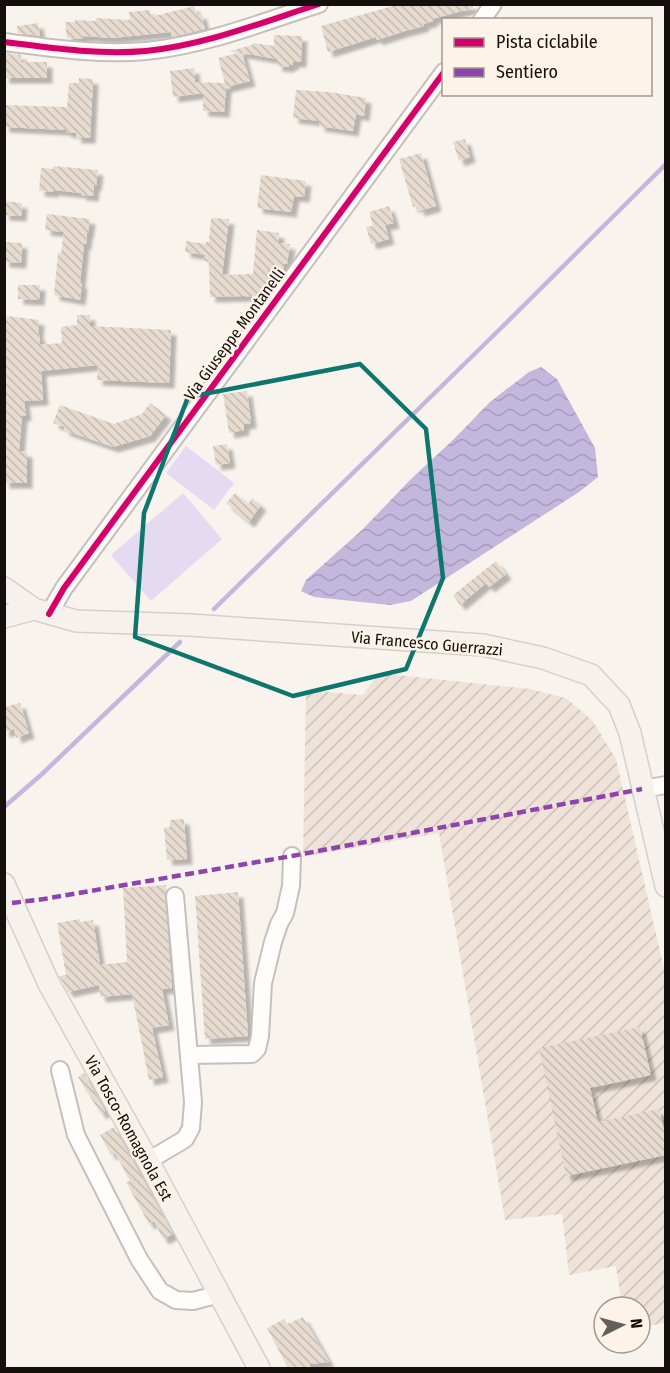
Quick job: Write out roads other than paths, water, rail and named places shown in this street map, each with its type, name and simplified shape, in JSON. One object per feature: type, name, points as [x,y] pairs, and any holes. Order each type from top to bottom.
[{"type":"main road","name":"Via Francesco Guerrazzi","points":[[4,588],[42,612],[76,621],[190,625],[483,645],[543,658],[591,675],[619,705],[630,733],[666,885]]},
{"type":"main road","name":"Via Francesco Guerrazzi","points":[[4,617],[42,612]]},
{"type":"main road","name":"Via Tosco-Romagnola Est","points":[[4,884],[49,984],[148,1161],[259,1368]]},
{"type":"street","points":[[4,42],[91,52],[146,51],[196,43],[319,4]]},
{"type":"street","points":[[483,18],[493,4]]},
{"type":"street","name":"Via Giuseppe Montanelli","points":[[42,612],[64,588],[442,75]]},
{"type":"street","points":[[642,789],[666,785]]},
{"type":"street","points":[[189,1055],[252,1054],[257,1049],[260,1036],[263,983],[273,942],[285,913],[291,886],[292,856]]},
{"type":"street","points":[[148,1161],[185,1139],[191,1128],[193,1102],[175,896]]},
{"type":"street","points":[[60,1070],[76,1135],[139,1259],[160,1291],[176,1300],[193,1301],[220,1294]]},
{"type":"water","points":[[541,367],[557,379],[595,448],[598,477],[579,492],[411,601],[390,605],[314,597],[301,591],[306,580],[362,530],[490,402],[529,372]]},
{"type":"waterway","points":[[214,609],[666,164]]},
{"type":"waterway","points":[[4,807],[41,775],[180,642]]}]
